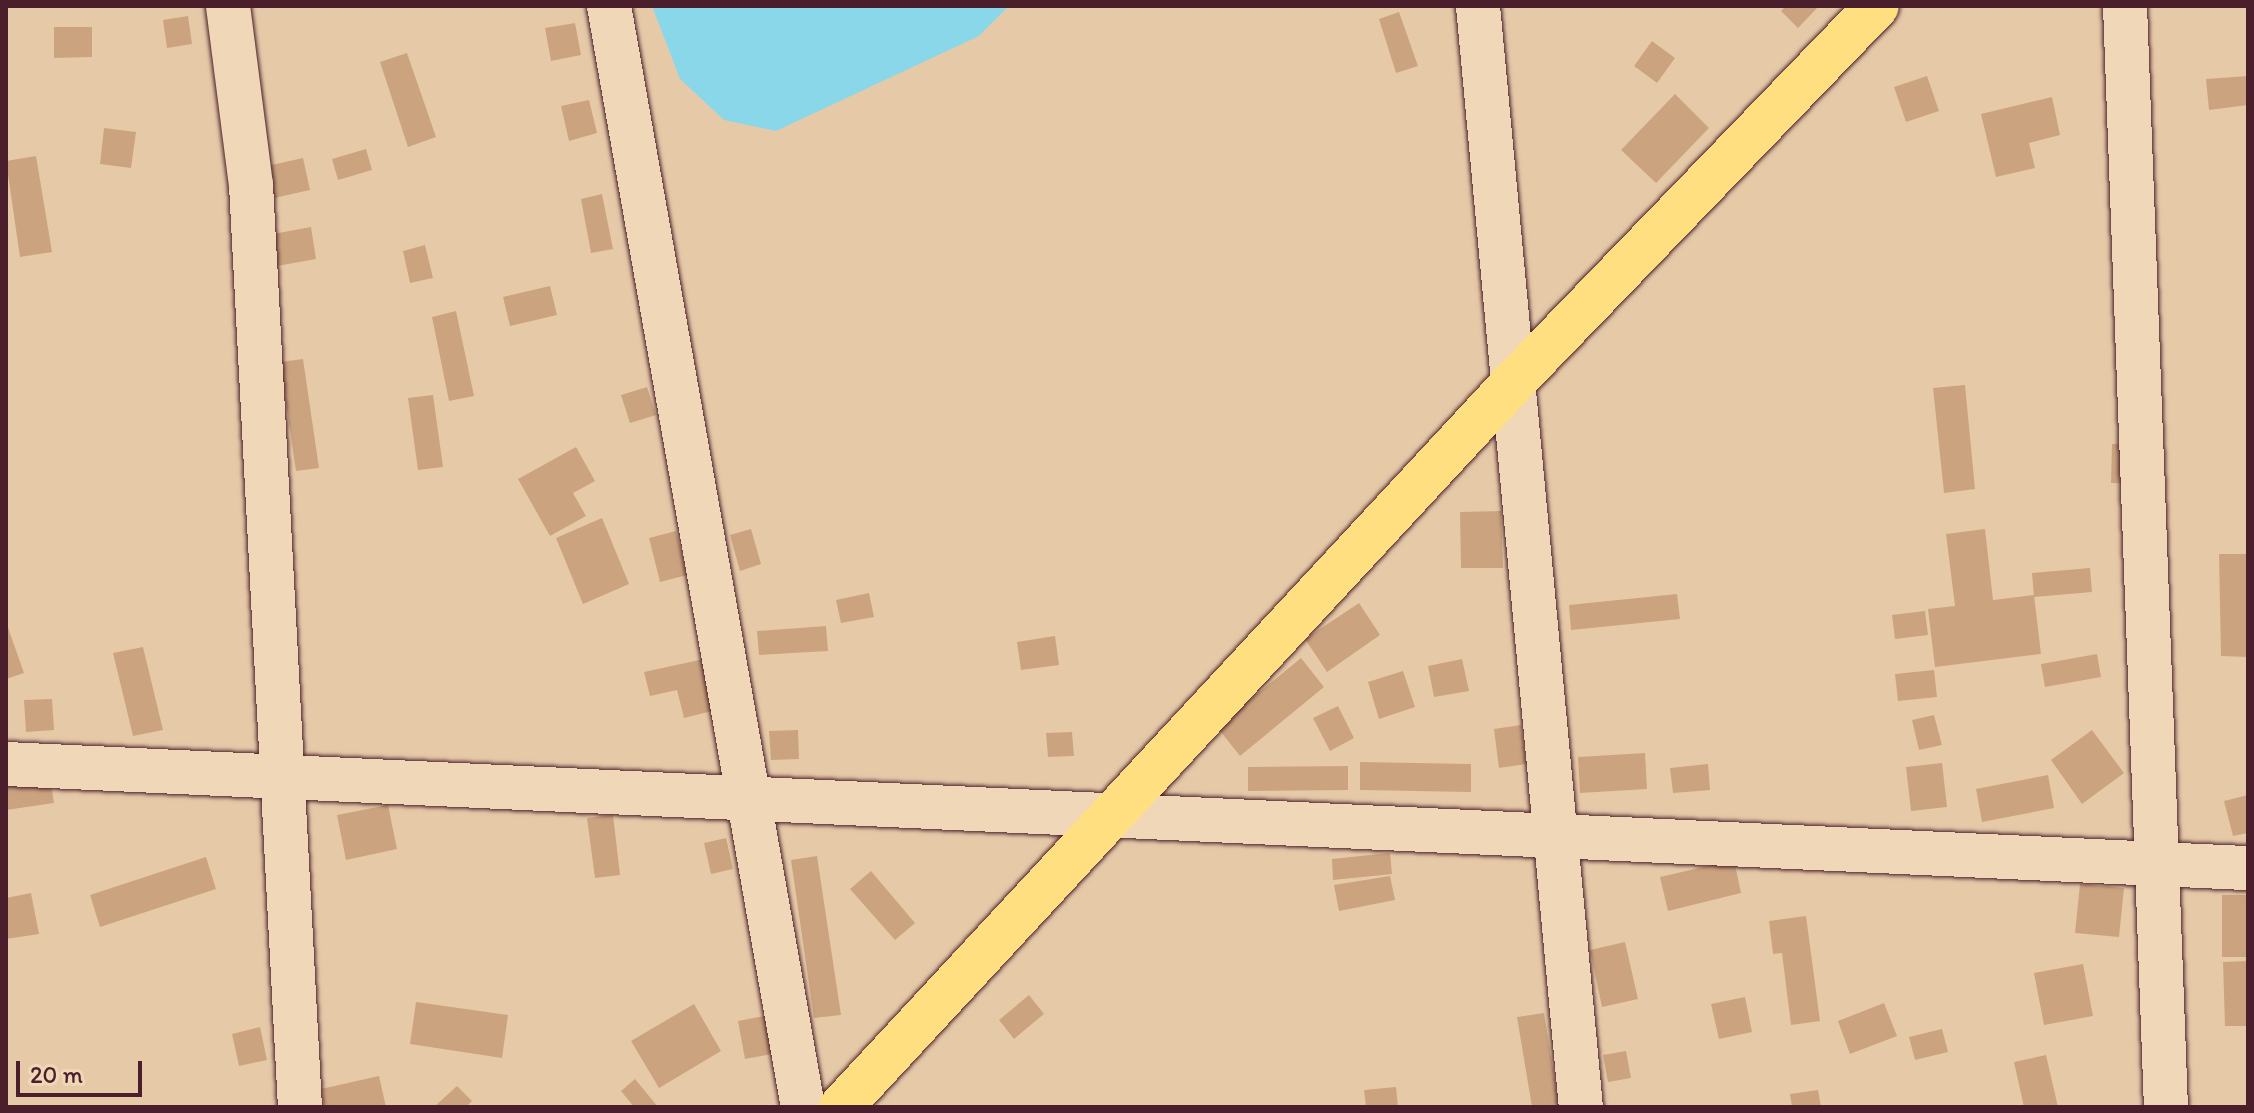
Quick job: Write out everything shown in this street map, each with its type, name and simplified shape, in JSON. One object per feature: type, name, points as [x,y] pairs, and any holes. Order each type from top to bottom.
[{"type":"main road","points":[[841,1107],[1110,813],[1510,386],[1877,6]]},
{"type":"street","points":[[228,6],[251,185],[300,1107]]},
{"type":"street","points":[[609,6],[745,795],[803,1107]]},
{"type":"street","points":[[1478,6],[1510,386],[1581,1107]]},
{"type":"street","points":[[2125,6],[2166,1107]]},
{"type":"street","points":[[6,764],[745,795],[2248,868]]},
{"type":"water","points":[[652,6],[1009,6],[979,36],[776,131],[724,120],[680,79]]},
{"type":"building","points":[[1786,6],[1819,6],[1798,28],[1781,11]]},
{"type":"building","points":[[1399,12],[1418,66],[1396,73],[1379,19]]},
{"type":"building","points":[[188,16],[192,44],[167,48],[163,20]]},
{"type":"building","points":[[575,23],[581,55],[551,61],[545,28]]},
{"type":"building","points":[[54,27],[92,27],[92,57],[54,58]]},
{"type":"building","points":[[1652,41],[1675,58],[1657,83],[1634,66]]},
{"type":"building","points":[[407,53],[436,137],[408,147],[380,62]]},
{"type":"building","points":[[1927,76],[1939,111],[1906,122],[1894,87]]},
{"type":"building","points":[[2248,76],[2248,105],[2209,110],[2206,79]]},
{"type":"building","points":[[1675,94],[1709,128],[1656,183],[1621,150]]},
{"type":"building","points":[[2052,97],[2060,135],[2029,143],[2035,168],[1996,177],[1981,114]]},
{"type":"building","points":[[589,100],[597,133],[569,141],[561,106]]},
{"type":"building","points":[[104,128],[136,132],[131,168],[100,164]]},
{"type":"building","points":[[366,149],[372,170],[338,180],[332,159]]},
{"type":"building","points":[[36,156],[52,252],[20,257],[6,161]]},
{"type":"building","points":[[303,158],[310,190],[274,198],[267,166]]},
{"type":"building","points":[[602,194],[613,249],[591,253],[581,199]]},
{"type":"building","points":[[311,227],[316,259],[277,266],[273,234]]},
{"type":"building","points":[[425,245],[433,278],[410,283],[403,251]]},
{"type":"building","points":[[550,286],[557,315],[510,326],[503,297]]},
{"type":"building","points":[[456,311],[474,396],[449,401],[432,317]]},
{"type":"building","points":[[303,359],[319,468],[296,471],[280,362]]},
{"type":"building","points":[[1965,385],[1975,489],[1944,493],[1933,388]]},
{"type":"building","points":[[647,387],[656,415],[630,423],[621,395]]},
{"type":"building","points":[[433,395],[443,467],[418,470],[408,398]]},
{"type":"building","points":[[2112,444],[2147,446],[2145,484],[2111,483]]},
{"type":"building","points":[[576,447],[595,481],[573,493],[586,516],[550,536],[518,479]]},
{"type":"building","points":[[1501,511],[1503,568],[1461,568],[1460,512]]},
{"type":"building","points":[[602,518],[629,584],[583,604],[556,538]]},
{"type":"building","points":[[751,529],[761,564],[740,571],[730,535]]},
{"type":"building","points":[[1985,529],[1993,600],[2034,595],[2041,654],[1935,667],[1928,609],[1955,606],[1946,534]]},
{"type":"building","points":[[676,531],[687,575],[660,582],[649,538]]},
{"type":"building","points":[[2219,554],[2248,554],[2248,657],[2221,656]]},
{"type":"building","points":[[2090,568],[2092,592],[2034,597],[2032,573]]},
{"type":"building","points":[[869,593],[874,617],[841,623],[836,600]]},
{"type":"building","points":[[1677,594],[1680,619],[1571,630],[1569,605]]},
{"type":"building","points":[[1359,603],[1380,635],[1327,672],[1305,639]]},
{"type":"building","points":[[1925,611],[1928,635],[1895,639],[1892,615]]},
{"type":"building","points":[[6,622],[24,673],[6,679]]},
{"type":"building","points":[[826,626],[828,651],[759,655],[757,631]]},
{"type":"building","points":[[1055,636],[1059,665],[1021,670],[1017,642]]},
{"type":"building","points":[[143,647],[163,730],[133,736],[113,653]]},
{"type":"building","points":[[2097,654],[2101,677],[2045,687],[2041,664]]},
{"type":"building","points":[[1301,658],[1324,687],[1240,756],[1217,727]]},
{"type":"building","points":[[704,659],[716,710],[684,718],[677,690],[650,696],[644,672]]},
{"type":"building","points":[[1462,659],[1469,691],[1434,697],[1428,666]]},
{"type":"building","points":[[1934,670],[1937,697],[1898,701],[1895,674]]},
{"type":"building","points":[[1403,671],[1415,707],[1379,719],[1368,682]]},
{"type":"building","points":[[52,699],[54,730],[26,732],[24,700]]},
{"type":"building","points":[[1338,706],[1354,738],[1330,751],[1313,718]]},
{"type":"building","points":[[1934,715],[1942,745],[1919,750],[1912,720]]},
{"type":"building","points":[[1521,725],[1526,764],[1499,768],[1494,729]]},
{"type":"building","points":[[798,730],[799,759],[771,760],[769,731]]},
{"type":"building","points":[[2092,730],[2124,773],[2082,804],[2051,760]]},
{"type":"building","points":[[1072,732],[1074,756],[1048,757],[1046,733]]},
{"type":"building","points":[[1645,753],[1647,789],[1580,793],[1578,757]]},
{"type":"building","points":[[1360,762],[1471,764],[1471,792],[1360,790]]},
{"type":"building","points":[[1942,763],[1947,807],[1911,811],[1906,767]]},
{"type":"building","points":[[1708,764],[1710,790],[1673,793],[1670,768]]},
{"type":"building","points":[[1348,766],[1348,790],[1248,791],[1248,767]]},
{"type":"building","points":[[49,773],[54,803],[6,810],[6,780]]},
{"type":"building","points":[[2048,775],[2054,808],[1982,822],[1976,789]]},
{"type":"building","points":[[2248,795],[2248,833],[2233,836],[2224,801]]},
{"type":"building","points":[[388,805],[397,849],[346,860],[337,815]]},
{"type":"building","points":[[613,815],[620,875],[595,878],[587,818]]},
{"type":"building","points":[[726,838],[733,869],[711,874],[704,843]]},
{"type":"building","points":[[1390,853],[1392,874],[1333,880],[1332,859]]},
{"type":"building","points":[[817,856],[841,1015],[814,1018],[791,860]]},
{"type":"building","points":[[206,857],[216,889],[100,927],[90,895]]},
{"type":"building","points":[[1734,860],[1741,893],[1668,911],[1660,877]]},
{"type":"building","points":[[871,871],[915,923],[895,940],[850,889]]},
{"type":"building","points":[[1390,876],[1395,900],[1339,911],[1334,885]]},
{"type":"building","points":[[2080,884],[2124,888],[2119,937],[2075,933]]},
{"type":"building","points":[[31,893],[39,934],[6,939],[6,898]]},
{"type":"building","points":[[2222,895],[2248,895],[2248,957],[2222,957]]},
{"type":"building","points":[[1806,916],[1820,1021],[1791,1025],[1782,953],[1773,954],[1769,921]]},
{"type":"building","points":[[1625,942],[1638,999],[1602,1007],[1590,950]]},
{"type":"building","points":[[2248,961],[2248,1026],[2225,1026],[2223,962]]},
{"type":"building","points":[[2083,964],[2093,1016],[2044,1025],[2034,973]]},
{"type":"building","points":[[1029,995],[1044,1014],[1014,1039],[999,1020]]},
{"type":"building","points":[[1745,997],[1752,1032],[1719,1039],[1711,1004]]},
{"type":"building","points":[[416,1002],[508,1015],[502,1058],[410,1044]]},
{"type":"building","points":[[1884,1003],[1897,1036],[1850,1054],[1838,1021]]},
{"type":"building","points":[[694,1004],[721,1051],[659,1088],[631,1041]]},
{"type":"building","points":[[1544,1013],[1559,1106],[1532,1107],[1517,1017]]},
{"type":"building","points":[[770,1015],[777,1053],[745,1059],[738,1021]]},
{"type":"building","points":[[260,1027],[267,1060],[239,1066],[232,1034]]},
{"type":"building","points":[[1942,1029],[1948,1052],[1915,1060],[1909,1037]]},
{"type":"building","points":[[1626,1051],[1631,1078],[1608,1082],[1603,1055]]},
{"type":"building","points":[[2046,1055],[2058,1107],[2024,1107],[2014,1062]]},
{"type":"building","points":[[379,1076],[386,1107],[325,1107],[321,1089]]},
{"type":"building","points":[[635,1079],[658,1107],[634,1107],[621,1091]]},
{"type":"building","points":[[457,1086],[472,1101],[466,1107],[434,1107]]},
{"type":"building","points":[[1396,1087],[1398,1107],[1366,1107],[1364,1090]]},
{"type":"building","points":[[1818,1090],[1821,1107],[1792,1107],[1790,1094]]}]
